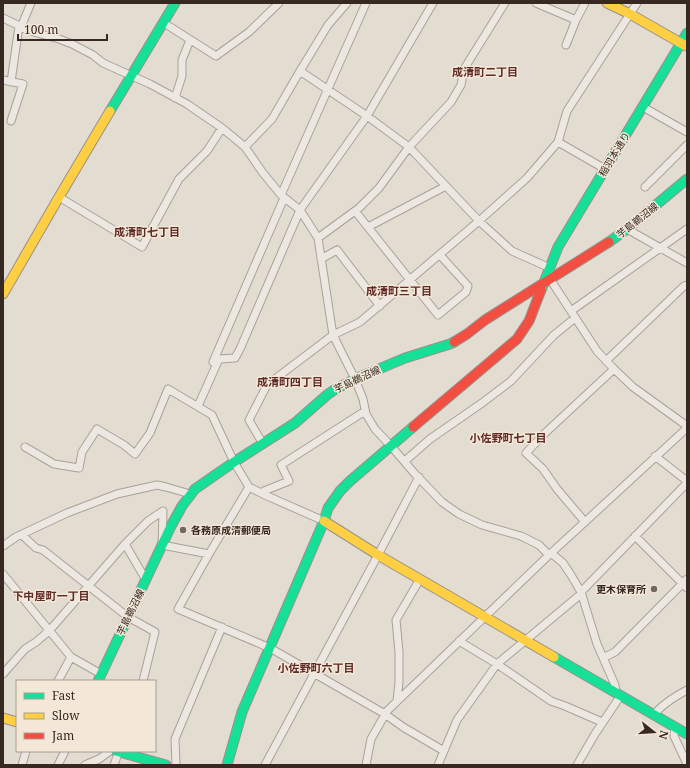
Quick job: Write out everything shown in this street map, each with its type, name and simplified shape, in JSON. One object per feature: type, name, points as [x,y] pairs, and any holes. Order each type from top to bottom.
[{"type":"street","points":[[12,82],[20,26],[30,3]]},
{"type":"street","points":[[3,294],[175,3]]},
{"type":"street","points":[[164,23],[216,56],[249,32],[279,3]]},
{"type":"street","points":[[246,147],[272,120],[328,25],[347,3]]},
{"type":"street","points":[[211,377],[207,375],[366,3]]},
{"type":"street","points":[[198,406],[219,358],[235,358],[240,349],[300,210],[367,116],[433,3]]},
{"type":"street","points":[[318,238],[355,211],[379,188],[409,147],[451,102],[461,85],[464,70],[505,3]]},
{"type":"street","points":[[536,3],[576,20]]},
{"type":"street","points":[[566,45],[585,3]]},
{"type":"street","points":[[607,3],[630,14],[684,45]]},
{"type":"street","points":[[263,444],[248,420],[267,385],[333,335],[360,322],[440,255],[527,178],[558,142],[567,111],[637,3]]},
{"type":"street","points":[[3,18],[20,26],[72,44],[103,63],[150,84],[187,104],[222,128],[246,147],[263,173],[283,197],[300,210],[318,238],[333,335],[355,379],[365,411],[375,429],[442,502],[460,514],[482,525],[521,536],[539,546],[563,563],[581,593],[597,644],[619,694]]},
{"type":"street","name":"稲羽本通り","points":[[227,765],[242,712],[324,521],[328,508],[340,491],[517,339],[529,321],[547,281],[558,247],[643,106],[684,45],[687,33]]},
{"type":"street","points":[[175,98],[182,76],[182,60],[190,40]]},
{"type":"street","points":[[300,71],[367,116],[409,147],[479,221],[512,250],[550,268],[558,274]]},
{"type":"street","points":[[3,80],[24,84],[11,120]]},
{"type":"street","points":[[643,106],[687,132]]},
{"type":"street","points":[[59,197],[142,247],[179,179],[207,151],[222,128]]},
{"type":"street","points":[[558,142],[605,169]]},
{"type":"street","points":[[645,187],[687,145]]},
{"type":"street","name":"芋島鵜沼線","points":[[99,678],[179,512],[195,488],[295,423],[327,395],[355,379],[404,358],[450,344],[467,334],[486,320],[606,244],[627,229],[687,180]]},
{"type":"street","points":[[368,226],[446,186]]},
{"type":"street","points":[[355,211],[438,315],[466,292],[468,286],[440,255]]},
{"type":"street","points":[[627,229],[687,262]]},
{"type":"street","points":[[572,311],[687,229]]},
{"type":"street","points":[[321,259],[337,250],[380,306]]},
{"type":"street","points":[[366,765],[371,738],[385,714],[397,701],[550,554],[687,427],[633,387],[606,361],[597,351],[572,311],[547,281]]},
{"type":"street","points":[[606,361],[687,285]]},
{"type":"street","points":[[404,461],[430,439],[482,403],[510,381],[554,335],[575,318]]},
{"type":"street","points":[[585,522],[557,489],[543,469],[526,454],[544,434],[614,369]]},
{"type":"street","points":[[24,447],[54,464],[79,468],[82,452],[97,429],[124,444],[135,454],[150,433],[168,389],[212,415],[234,462],[250,487],[324,521],[378,555],[687,734]]},
{"type":"street","points":[[263,494],[264,491],[289,481],[281,465],[365,411]]},
{"type":"street","points":[[438,765],[457,720],[497,664],[581,593],[687,482],[655,456]]},
{"type":"street","points":[[265,765],[419,477]]},
{"type":"street","points":[[3,546],[16,537],[68,513],[117,494],[157,485],[190,494]]},
{"type":"street","points":[[250,487],[209,554],[178,609],[270,648],[385,714],[444,751]]},
{"type":"street","points":[[3,674],[25,649],[49,631],[125,544],[148,521],[162,511],[162,546],[209,554]]},
{"type":"street","points":[[22,535],[36,548],[43,550],[128,617],[155,632],[143,680]]},
{"type":"street","points":[[603,658],[614,652],[685,583],[635,536]]},
{"type":"street","points":[[125,544],[146,580]]},
{"type":"street","points":[[3,574],[71,657],[99,678]]},
{"type":"street","points":[[397,701],[399,682],[399,652],[396,620],[420,579]]},
{"type":"street","points":[[176,765],[175,739],[222,628]]},
{"type":"street","points":[[459,641],[497,664],[551,701],[602,722]]},
{"type":"street","points":[[59,680],[71,657]]},
{"type":"street","points":[[654,715],[658,710],[687,690]]},
{"type":"street","points":[[577,765],[619,694]]},
{"type":"street","points":[[3,718],[16,722]]},
{"type":"street","points":[[675,727],[674,736],[687,764]]},
{"type":"street","points":[[22,765],[26,752]]},
{"type":"street","points":[[58,765],[64,752]]},
{"type":"street","points":[[85,765],[114,752]]},
{"type":"street","points":[[114,765],[116,752]]},
{"type":"street","points":[[120,752],[166,765]]},
{"type":"traffic: fast","points":[[110,111],[175,3]]},
{"type":"traffic: fast","points":[[541,290],[558,247],[687,33]]},
{"type":"traffic: fast","points":[[609,242],[687,179]]},
{"type":"traffic: fast","points":[[98,680],[171,526],[182,506],[195,489],[295,423],[334,390],[355,379],[405,358],[454,342]]},
{"type":"traffic: fast","points":[[227,765],[242,712],[324,521],[328,508],[340,491],[350,481],[413,427]]},
{"type":"traffic: fast","points":[[554,657],[687,734]]},
{"type":"traffic: fast","points":[[120,752],[166,765]]},
{"type":"traffic: slow","points":[[607,3],[630,14],[686,46]]},
{"type":"traffic: slow","points":[[3,294],[110,111]]},
{"type":"traffic: slow","points":[[324,521],[378,555],[554,657]]},
{"type":"traffic: slow","points":[[3,718],[16,722]]},
{"type":"traffic: jam","points":[[454,342],[485,320],[609,242]]},
{"type":"traffic: jam","points":[[413,427],[517,339],[529,321],[541,290]]},
{"type":"place","name":"各務原成清郵便局","points":[[183,530]]},
{"type":"place","name":"更木保育所","points":[[654,589]]},
{"type":"district","name":"成清町二丁目","points":[[485,71]]},
{"type":"district","name":"成清町七丁目","points":[[147,231]]},
{"type":"district","name":"成清町三丁目","points":[[399,290]]},
{"type":"district","name":"成清町四丁目","points":[[290,381]]},
{"type":"district","name":"小佐野町七丁目","points":[[508,437]]},
{"type":"district","name":"下中屋町一丁目","points":[[51,595]]},
{"type":"district","name":"小佐野町六丁目","points":[[316,667]]}]
